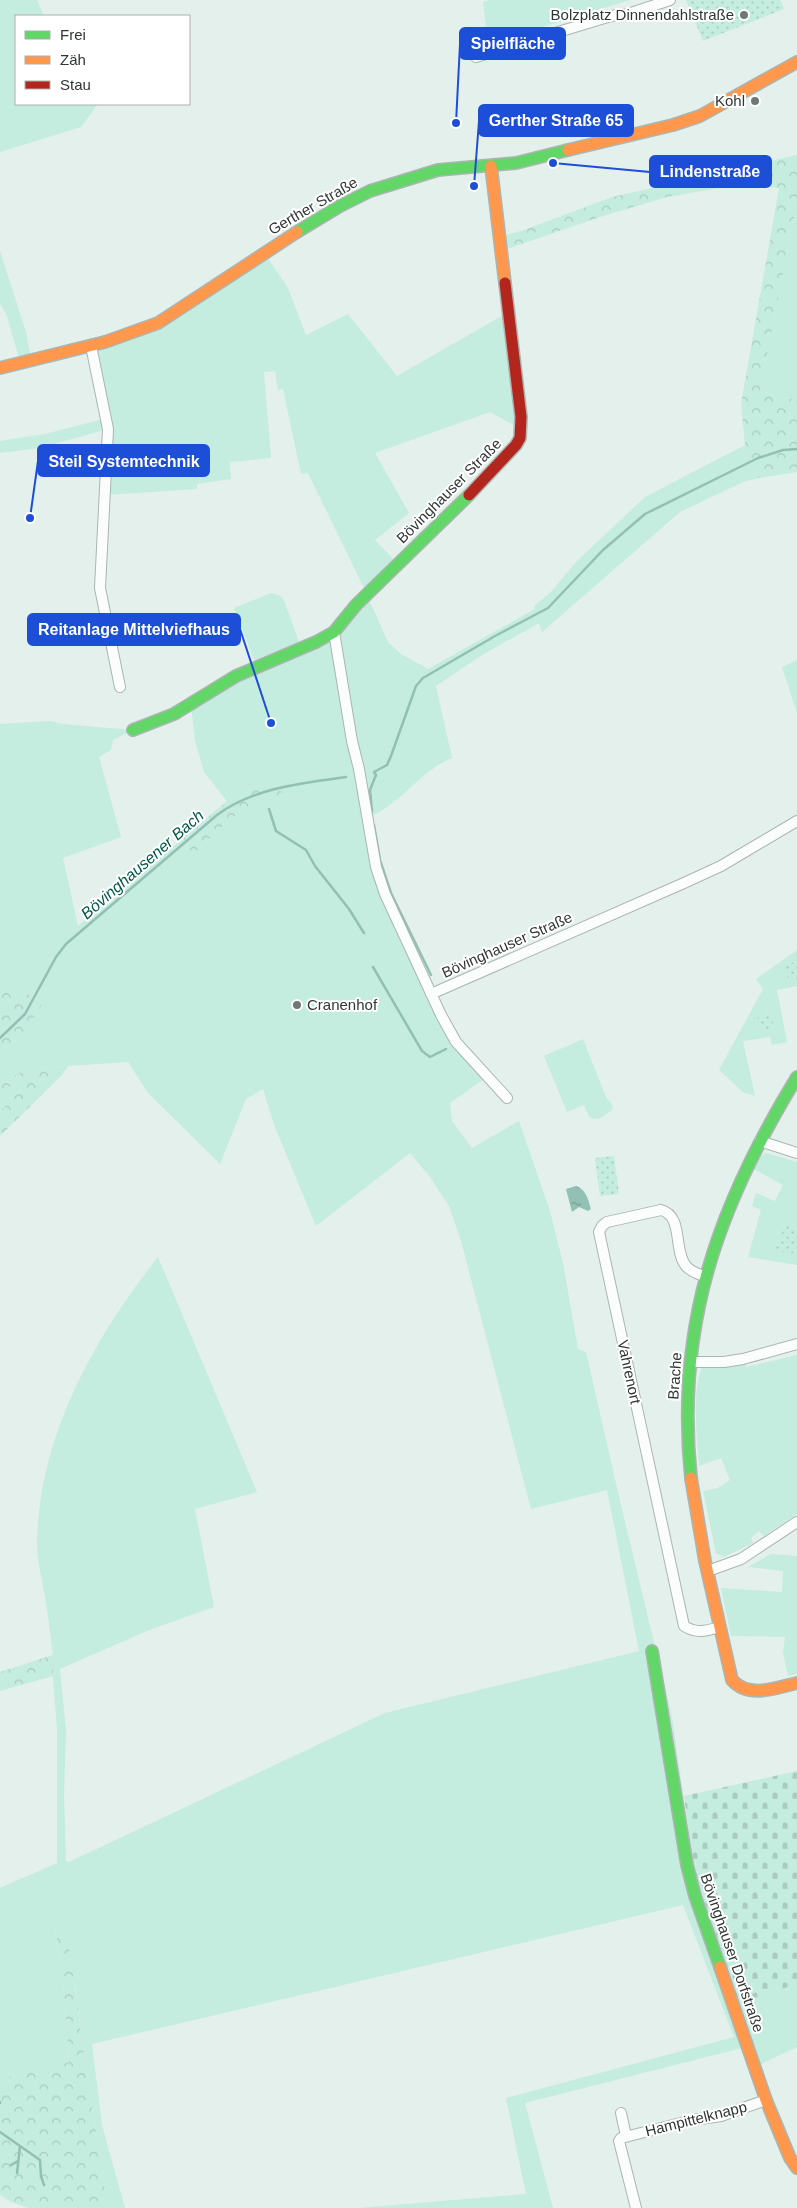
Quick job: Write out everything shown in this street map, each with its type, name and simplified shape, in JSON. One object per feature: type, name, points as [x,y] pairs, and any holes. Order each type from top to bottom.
[{"type":"street","points":[[476,57],[604,18],[628,14],[670,0]]},
{"type":"street","name":"Gerther Straße","points":[[0,368],[91,346],[139,331],[168,318],[267,250],[354,198],[425,173],[446,169],[491,166],[550,156],[673,125],[700,116],[797,62]]},
{"type":"street","name":"Bövinghauser Straße","points":[[134,730],[174,714],[236,676],[316,642],[334,632],[356,605],[510,452],[520,438],[521,417],[491,166]]},
{"type":"street","points":[[91,346],[108,429],[100,588],[120,687]]},
{"type":"street","name":"Bövinghauser Straße","points":[[334,632],[376,867],[385,894],[431,994],[690,880],[727,862],[797,822]]},
{"type":"street","points":[[431,994],[456,1042],[508,1098]]},
{"type":"street","name":"Brache","points":[[797,1077],[760,1141],[726,1211],[704,1276],[690,1362],[689,1453],[696,1509],[733,1681],[745,1690],[760,1690],[797,1684]]},
{"type":"street","points":[[760,1141],[797,1153]]},
{"type":"street","name":"Vahrenort","points":[[704,1276],[687,1268],[682,1260],[673,1218],[668,1212],[661,1210],[607,1222],[599,1232],[684,1626],[692,1631],[701,1632],[720,1627]]},
{"type":"street","points":[[690,1362],[724,1362],[743,1359],[797,1344]]},
{"type":"street","points":[[708,1571],[741,1559],[797,1522]]},
{"type":"street","name":"Bövinghauser Dorfstraße","points":[[652,1651],[687,1865],[694,1896],[766,2100],[790,2158],[797,2168]]},
{"type":"street","name":"Hampittelknapp","points":[[636,2208],[620,2141],[626,2136],[721,2116],[766,2100]]},
{"type":"street","name":"Hampittelknapp","points":[[621,2113],[626,2136]]},
{"type":"green space","points":[[0,0],[37,0],[44,15],[15,15],[15,105],[97,105],[81,127],[0,152]]},
{"type":"green space","points":[[491,0],[630,0],[488,44],[483,2]]},
{"type":"green space","points":[[686,0],[780,0],[784,9],[703,41]]},
{"type":"green space","points":[[797,155],[797,202],[760,391],[797,400],[797,472],[759,478],[745,445],[741,404],[779,188],[743,184],[667,197],[603,216],[510,248],[499,246],[499,237],[524,230],[612,197]]},
{"type":"green space","points":[[797,202],[797,400],[760,391]]},
{"type":"green space","points":[[0,251],[26,332],[30,353],[19,358],[6,313],[0,304]]},
{"type":"green space","points":[[265,254],[288,288],[306,335],[348,314],[397,376],[507,313],[521,429],[490,412],[375,453],[409,513],[375,540],[398,564],[367,595],[388,642],[401,654],[428,669],[535,609],[534,606],[550,593],[576,562],[645,497],[745,445],[759,478],[743,482],[680,512],[542,632],[539,623],[482,655],[436,686],[452,758],[429,771],[389,806],[367,817],[376,867],[441,1015],[488,1076],[450,1103],[452,1121],[472,1148],[519,1121],[550,1211],[563,1263],[578,1349],[586,1352],[672,1717],[693,1861],[739,2002],[797,1984],[797,2047],[761,2064],[742,2048],[525,2103],[553,2208],[358,2208],[526,2194],[506,2098],[734,2037],[683,1905],[92,2044],[102,2125],[125,2208],[108,2208],[75,1986],[54,1924],[63,1979],[69,2062],[0,2079],[0,1888],[57,1863],[57,1730],[52,1665],[53,1655],[37,1548],[40,1503],[48,1464],[59,1427],[74,1390],[112,1321],[158,1257],[257,1492],[195,1509],[214,1607],[149,1630],[60,1669],[66,1730],[64,1794],[66,1861],[69,1862],[385,1713],[639,1651],[607,1490],[531,1509],[461,1241],[449,1206],[430,1177],[410,1153],[316,1226],[274,1125],[263,1089],[246,1099],[220,1164],[148,1093],[128,1062],[52,1067],[18,1073],[0,1087],[0,1053],[24,1034],[43,1003],[5,981],[0,982],[0,724],[50,721],[62,724],[133,730],[113,740],[111,750],[99,757],[121,837],[63,858],[78,926],[182,839],[193,854],[232,818],[255,804],[283,793],[267,786],[227,801],[204,772],[195,741],[191,705],[316,642],[367,594],[308,473],[301,474],[283,389],[278,390],[275,371],[264,372],[271,458],[230,462],[231,479],[197,484],[197,489],[106,495],[108,429],[40,448],[0,453],[0,441],[45,434],[103,419],[94,352],[131,335]]},
{"type":"green space","points":[[271,593],[281,596],[285,603],[299,642],[254,660],[234,608]]},
{"type":"green space","points":[[797,660],[797,713],[782,667]]},
{"type":"green space","points":[[267,784],[284,793],[255,804],[232,818],[193,854],[182,839],[227,801]]},
{"type":"green space","points":[[797,950],[797,986],[777,990],[787,1042],[772,1045],[770,1037],[743,1041],[755,1096],[743,1092],[719,1070],[763,989],[756,979]]},
{"type":"green space","points":[[797,961],[797,981],[789,978],[785,972],[786,965]]},
{"type":"green space","points":[[5,981],[43,1003],[24,1034],[0,1053],[0,982]]},
{"type":"green space","points":[[765,1013],[771,1015],[773,1021],[771,1027],[765,1029],[759,1027],[757,1021],[759,1015]]},
{"type":"green space","points":[[583,1039],[606,1097],[613,1106],[612,1110],[599,1119],[590,1118],[584,1105],[567,1112],[544,1056]]},
{"type":"green space","points":[[68,1066],[62,1075],[0,1136],[0,1112],[21,1089],[15,1083],[0,1094],[0,1087],[18,1073]]},
{"type":"green space","points":[[15,1083],[21,1089],[0,1112],[0,1094]]},
{"type":"green space","points":[[766,1153],[797,1162],[797,1265],[748,1257],[761,1210],[752,1206],[756,1193],[775,1201],[783,1185],[752,1168],[760,1157]]},
{"type":"green space","points":[[614,1156],[619,1194],[600,1196],[595,1158]]},
{"type":"green space","points":[[788,1226],[797,1229],[797,1247],[792,1254],[782,1252],[776,1248],[783,1230]]},
{"type":"green space","points":[[797,1355],[797,1514],[764,1536],[759,1531],[751,1538],[753,1543],[724,1557],[716,1553],[703,1491],[718,1488],[730,1480],[721,1458],[699,1466],[696,1401],[699,1375],[703,1363],[745,1362],[746,1367]]},
{"type":"green space","points":[[771,1554],[797,1556],[797,1674],[788,1676],[783,1653],[785,1637],[731,1636],[721,1588],[782,1592],[783,1571],[748,1567]]},
{"type":"green space","points":[[53,1655],[53,1676],[0,1691],[0,1672]]},
{"type":"green space","points":[[797,1771],[797,1984],[739,2003],[701,1891],[693,1861],[684,1796]]},
{"type":"green space","points":[[54,1922],[70,1951],[108,2208],[29,2208],[11,2202],[0,2195],[0,2079],[69,2062],[63,1979]]},
{"type":"water","points":[[576,1186],[583,1190],[586,1196],[591,1209],[588,1211],[579,1207],[572,1212],[566,1189]]},
{"type":"waterway","name":"Bövinghausener Bach","points":[[372,811],[370,790],[376,775],[374,772],[387,765],[416,686],[423,678],[548,608],[603,550],[645,514],[758,458],[783,450],[797,449]]},
{"type":"waterway","name":"Bövinghausener Bach","points":[[0,1038],[25,1014],[56,957],[66,944],[217,815],[246,799],[278,788],[346,777]]},
{"type":"waterway","points":[[269,809],[276,831],[306,850],[315,866],[349,909],[364,933]]},
{"type":"waterway","points":[[374,825],[380,860],[391,893],[431,975]]},
{"type":"waterway","points":[[373,967],[422,1051],[430,1057],[446,1049]]},
{"type":"waterway","points":[[0,2132],[40,2160],[41,2176],[44,2185]]},
{"type":"waterway","points":[[17,2173],[20,2146]]},
{"type":"waterway","points":[[11,2165],[18,2161]]},
{"type":"traffic: fast","points":[[297,232],[340,206],[370,191],[438,170],[516,163],[568,150]]},
{"type":"traffic: fast","points":[[133,730],[174,714],[236,676],[316,642],[334,632],[356,605],[469,495]]},
{"type":"traffic: fast","points":[[691,1478],[688,1422],[690,1369],[697,1318],[708,1268],[725,1220],[745,1173],[769,1125],[797,1077]]},
{"type":"traffic: fast","points":[[652,1651],[687,1865],[695,1896],[720,1967]]},
{"type":"traffic: slow","points":[[568,150],[673,125],[700,116],[797,62]]},
{"type":"traffic: slow","points":[[491,166],[505,283]]},
{"type":"traffic: slow","points":[[0,368],[105,342],[158,323],[297,232]]},
{"type":"traffic: slow","points":[[691,1478],[705,1561],[732,1680],[739,1686],[754,1691],[797,1683]]},
{"type":"traffic: slow","points":[[720,1967],[766,2100],[790,2158],[797,2168]]},
{"type":"traffic: jam","points":[[469,495],[516,445],[520,438],[521,417],[505,283]]},
{"type":"place","name":"Bolzplatz Dinnendahlstraße","points":[[744,15]]},
{"type":"place","name":"Kohl","points":[[755,101]]},
{"type":"place","name":"Spielfläche","points":[[456,123]]},
{"type":"place","name":"Lindenstraße","points":[[553,163]]},
{"type":"place","name":"Gerther Straße 65","points":[[474,186]]},
{"type":"place","name":"Steil Systemtechnik","points":[[30,518]]},
{"type":"place","name":"Reitanlage Mittelviefhaus","points":[[271,723]]},
{"type":"place","name":"Cranenhof","points":[[297,1005]]}]
